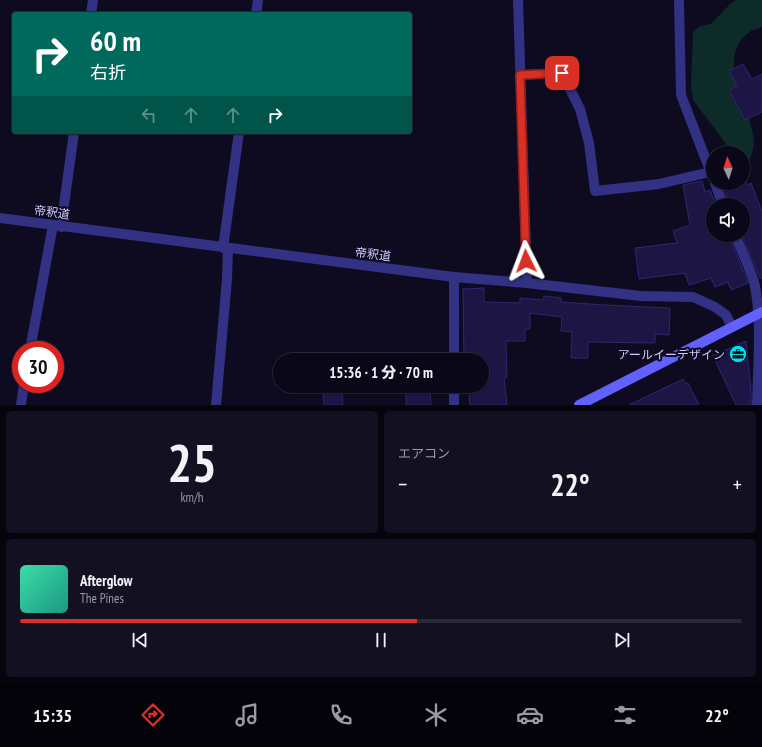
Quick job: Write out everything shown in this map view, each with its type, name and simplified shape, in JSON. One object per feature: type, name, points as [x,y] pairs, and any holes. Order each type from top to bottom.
[{"type":"main road","points":[[579,405],[761,313]]},
{"type":"street","points":[[91,12],[93,0]]},
{"type":"street","points":[[256,12],[258,0]]},
{"type":"street","points":[[518,0],[527,283]]},
{"type":"street","points":[[679,0],[682,95],[706,159]]},
{"type":"street","points":[[520,75],[562,73],[580,109],[589,143],[595,191],[659,184],[706,176]]},
{"type":"street","points":[[32,341],[57,226],[74,134]]},
{"type":"street","points":[[216,405],[228,279],[225,248],[239,134]]},
{"type":"street","name":"帝釈道","points":[[0,218],[454,277],[527,283],[641,296],[693,297],[715,307],[726,315],[732,327]]},
{"type":"street","points":[[738,242],[755,286],[761,313],[757,405]]},
{"type":"street","points":[[454,277],[454,353]]},
{"type":"street","points":[[20,405],[22,393]]},
{"type":"street","points":[[454,393],[454,405]]},
{"type":"green space","points":[[736,0],[762,0],[762,27],[749,32],[741,41],[736,49],[734,59],[734,70],[738,91],[751,125],[754,138],[750,157],[750,146],[728,146],[693,100],[691,85],[693,32],[700,26],[711,24],[729,5]]},
{"type":"building","points":[[743,64],[752,79],[762,74],[762,112],[745,120],[729,90],[737,86],[729,71]]},
{"type":"building","points":[[702,181],[705,192],[710,190],[713,198],[706,198],[706,242],[732,242],[748,283],[731,290],[728,282],[715,287],[711,278],[689,285],[685,273],[639,279],[635,248],[677,243],[673,231],[690,225],[683,185]]},
{"type":"building","points":[[751,183],[762,212],[762,278],[760,279],[745,242],[750,242],[750,198],[727,198],[724,190],[750,190]]},
{"type":"building","points":[[484,288],[484,302],[520,303],[520,298],[543,300],[544,296],[561,298],[561,302],[670,308],[669,335],[655,334],[655,343],[588,342],[588,358],[571,358],[572,332],[561,331],[562,317],[530,313],[530,329],[525,329],[525,341],[506,341],[507,378],[504,378],[507,405],[470,405],[469,393],[489,393],[489,353],[464,353],[463,289]]},
{"type":"building","points":[[746,341],[751,405],[736,405],[713,356]]},
{"type":"building","points":[[683,379],[686,384],[688,383],[699,405],[629,405]]},
{"type":"building","points":[[323,393],[342,393],[343,405],[324,405]]},
{"type":"building","points":[[406,393],[430,393],[431,405],[406,405]]},
{"type":"place","name":"アールイーデザイン","points":[[738,354]]},
{"type":"route","points":[[526,261],[520,75],[562,73]]}]
